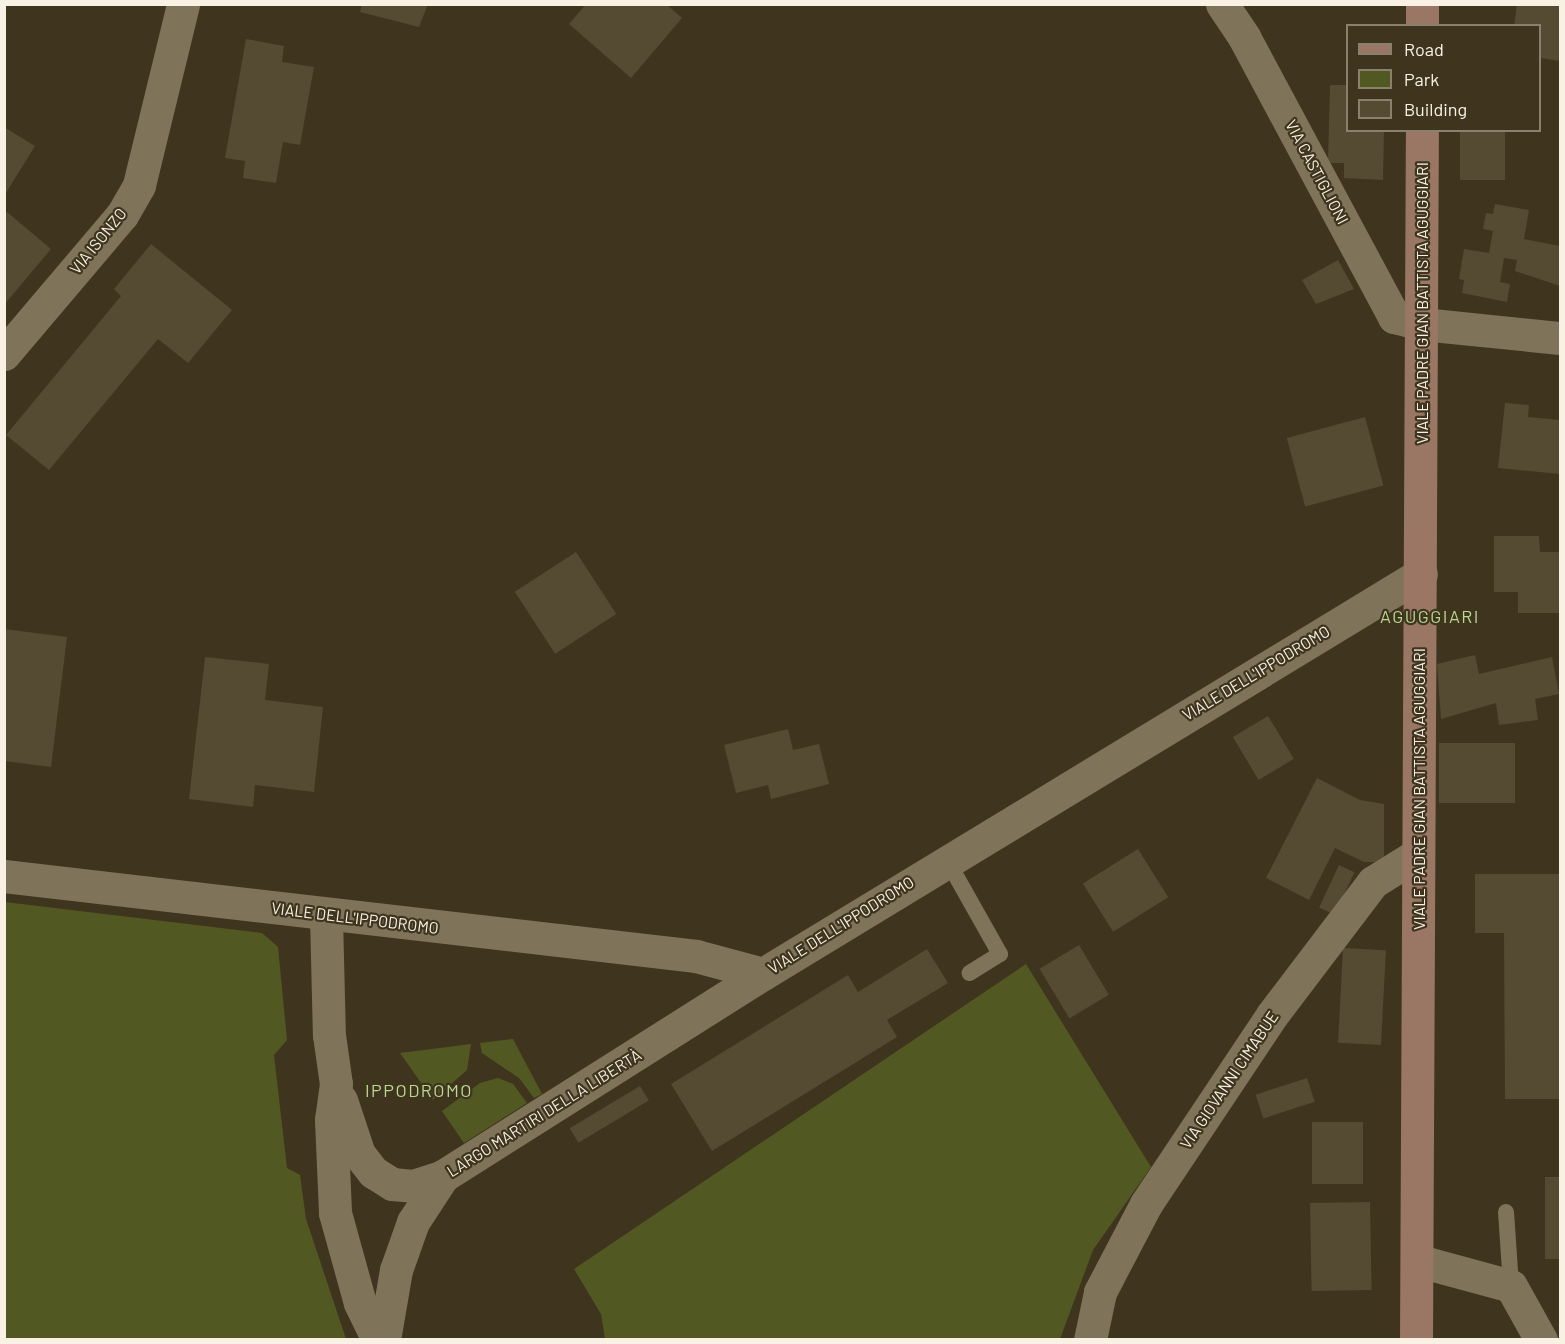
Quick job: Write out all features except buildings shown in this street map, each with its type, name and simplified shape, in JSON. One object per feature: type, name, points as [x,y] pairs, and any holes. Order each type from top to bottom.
[{"type":"main road","points":[[1422,4],[1422,24]]},
{"type":"main road","name":"VIALE PADRE GIAN BATTISTA AGUGGIARI","points":[[1416,1340],[1419,1261],[1418,854],[1422,132]]},
{"type":"street","name":"VIA ISONZO","points":[[4,354],[122,215],[139,185],[183,4]]},
{"type":"street","name":"VIA CASTIGLIONI","points":[[1222,4],[1244,37],[1394,317],[1422,324],[1560,338]]},
{"type":"street","name":"VIALE DELL'IPPODROMO","points":[[4,876],[326,916],[696,956],[763,974],[946,860],[1421,574]]},
{"type":"street","name":"VIA GIOVANNI CIMABUE","points":[[1090,1340],[1100,1292],[1146,1203],[1266,1025],[1373,882],[1418,854]]},
{"type":"street","points":[[326,916],[329,1035],[336,1084],[359,1154],[373,1172],[392,1184],[413,1186],[443,1176]]},
{"type":"street","name":"LARGO MARTIRI DELLA LIBERTÀ","points":[[384,1340],[396,1270],[413,1222],[443,1176],[763,974]]},
{"type":"street","points":[[336,1084],[332,1120],[335,1213],[360,1303],[378,1340]]},
{"type":"street","points":[[1419,1261],[1511,1286],[1541,1340]]},
{"type":"lane","points":[[946,860],[1000,954],[969,973]]},
{"type":"lane","points":[[1506,1212],[1511,1286]]},
{"type":"green space","points":[[5,902],[262,933],[278,947],[287,1040],[274,1055],[287,1168],[300,1175],[306,1219],[346,1339],[5,1339]]},
{"type":"green space","points":[[1026,964],[1151,1167],[1093,1250],[1060,1339],[605,1339],[601,1314],[574,1269]]},
{"type":"green space","points":[[513,1039],[542,1094],[534,1098],[519,1078],[482,1053],[480,1043]]},
{"type":"green space","points":[[471,1044],[467,1070],[433,1100],[400,1053]]},
{"type":"green space","points":[[498,1078],[513,1084],[527,1103],[464,1143],[442,1111],[480,1083]]},
{"type":"district","name":"AGUGGIARI","points":[[1430,616]]},
{"type":"district","name":"IPPODROMO","points":[[419,1090]]}]
